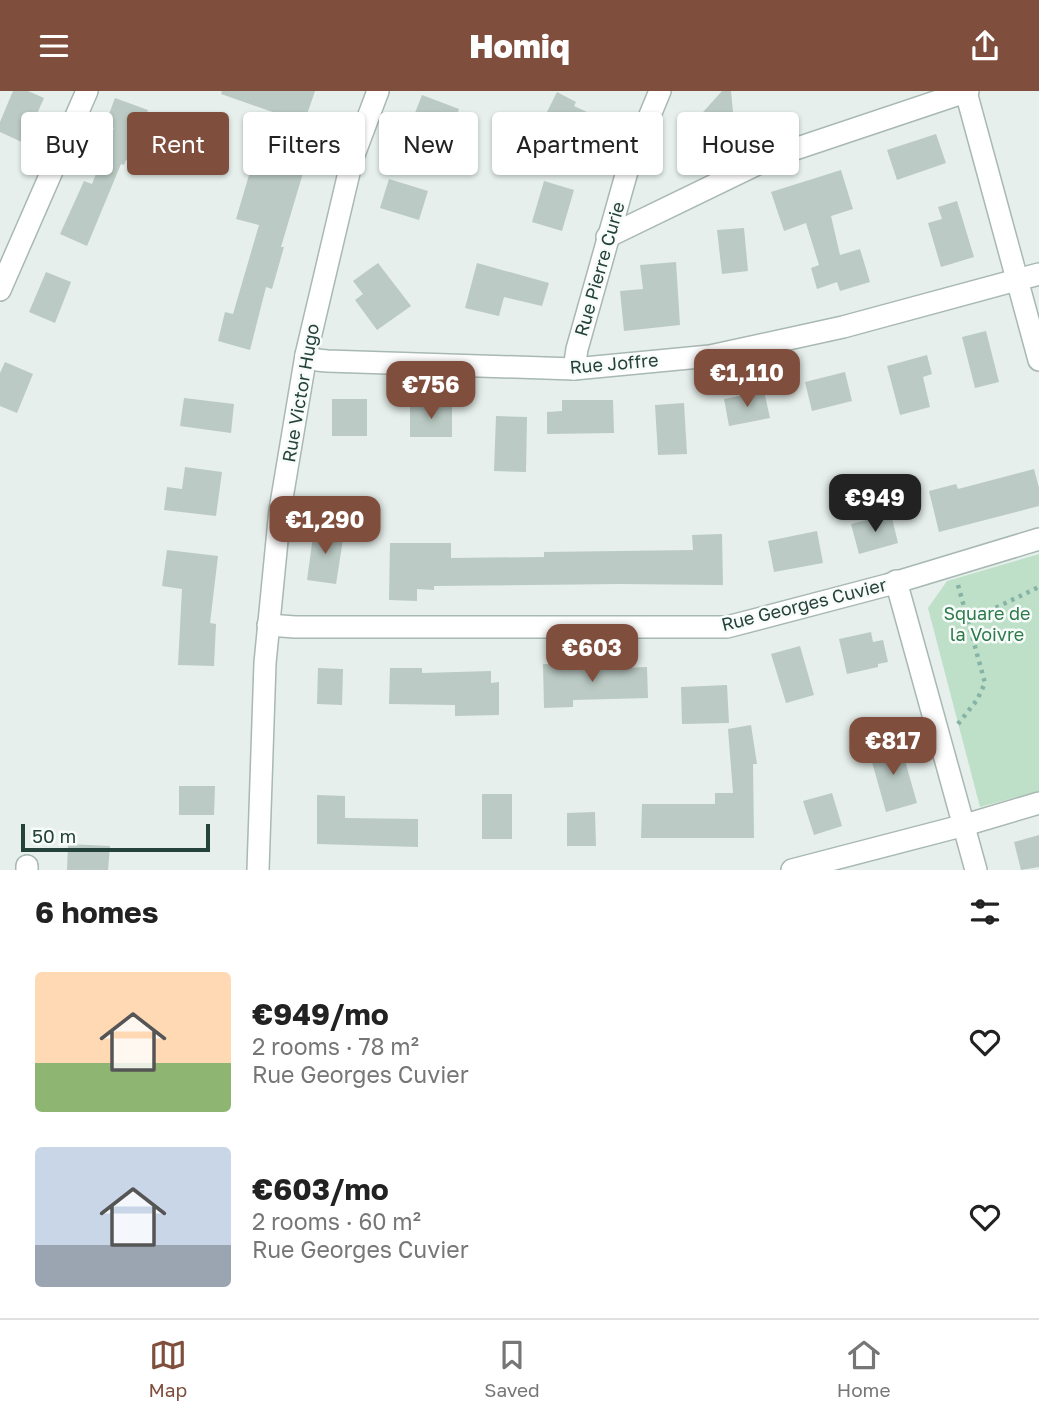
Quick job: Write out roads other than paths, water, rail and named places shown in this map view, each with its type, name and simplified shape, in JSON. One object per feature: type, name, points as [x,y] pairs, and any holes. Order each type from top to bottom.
[{"type":"street","points":[[0,290],[87,91]]},
{"type":"street","name":"Rue Victor Hugo","points":[[258,870],[257,831],[268,625],[280,510],[306,355],[352,160],[378,91]]},
{"type":"street","name":"Rue Pierre Curie","points":[[574,369],[607,237],[628,168],[660,91]]},
{"type":"street","points":[[607,237],[774,156],[967,91],[1039,360]]},
{"type":"street","name":"Rue Joffre","points":[[306,355],[317,361],[574,369],[710,356],[843,327],[1039,274]]},
{"type":"street","name":"Rue Georges Cuvier","points":[[268,625],[322,628],[727,627],[1039,539]]},
{"type":"street","points":[[896,581],[976,870]]},
{"type":"street","points":[[792,870],[1039,803]]},
{"type":"park label","name":"Square de la Voivre","points":[[987,624]]}]
